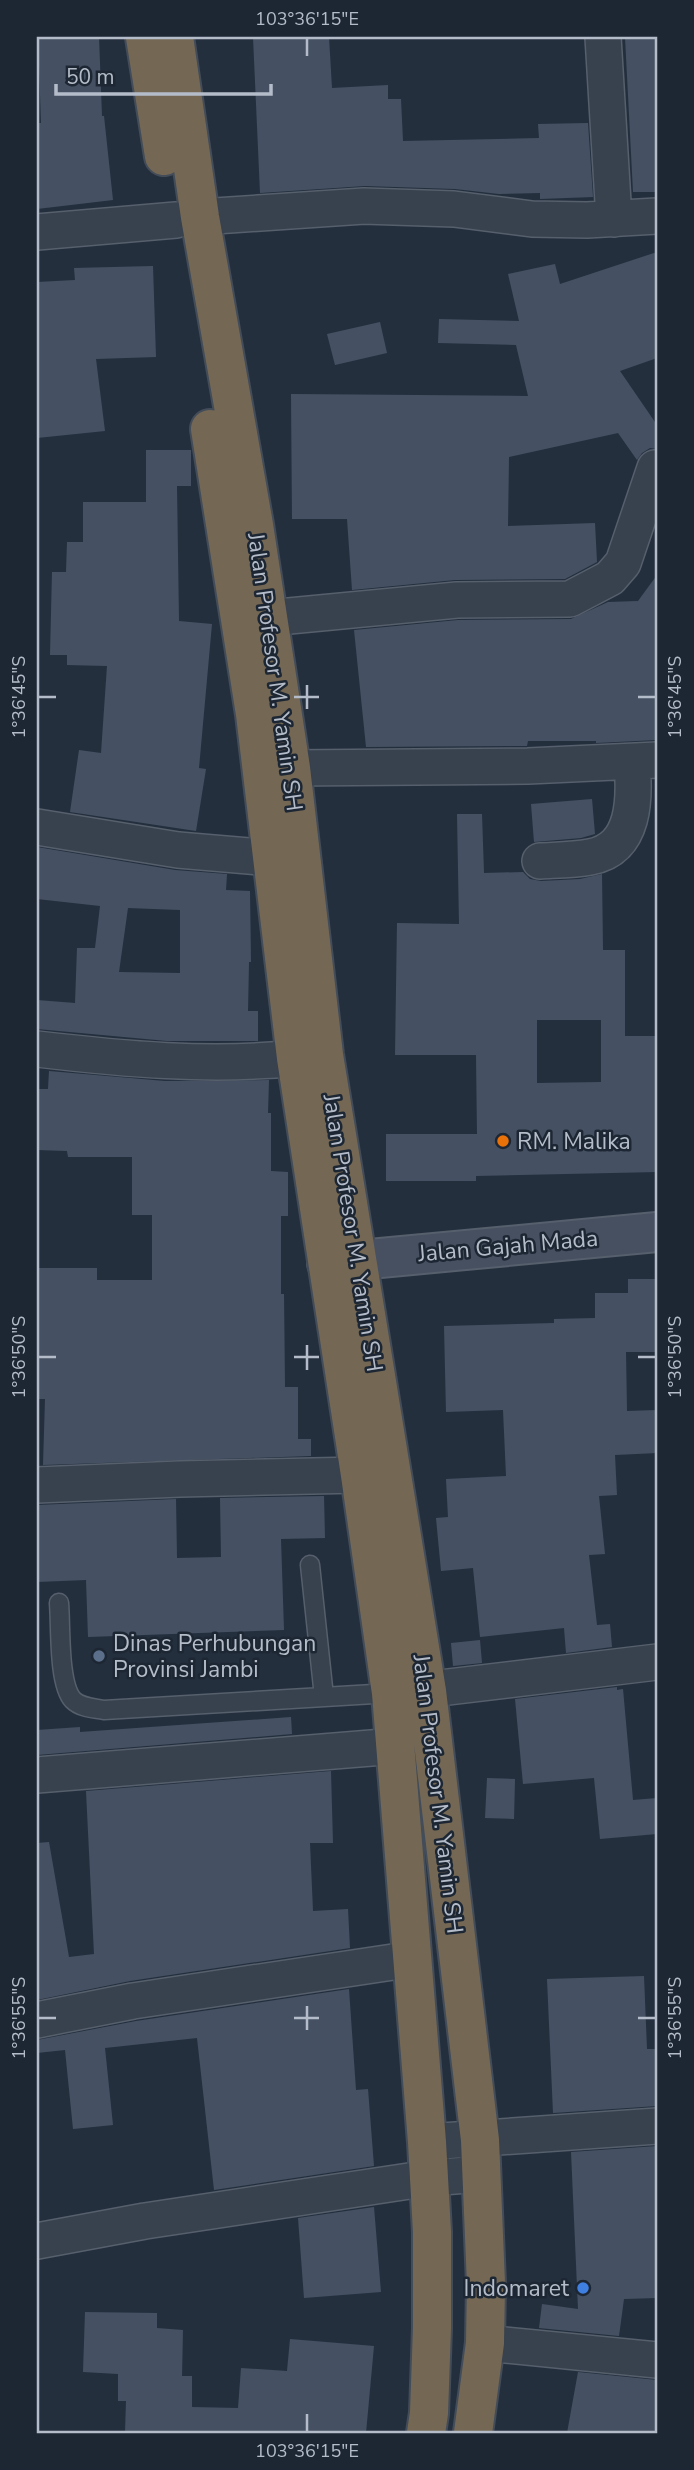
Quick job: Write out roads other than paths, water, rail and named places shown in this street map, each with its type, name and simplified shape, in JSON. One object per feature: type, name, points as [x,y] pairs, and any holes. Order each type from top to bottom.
[{"type":"highway","name":"Jalan Profesor M. Yamin SH","points":[[145,37],[188,218],[240,527],[255,714],[296,1058],[343,1261],[480,2157],[486,2284],[485,2343],[473,2433]]},
{"type":"highway","name":"Jalan Profesor M. Yamin SH","points":[[174,37],[188,218]]},
{"type":"highway","name":"Jalan Profesor M. Yamin SH","points":[[240,527],[268,618],[290,768],[324,1055],[360,1475],[409,1692],[396,1746],[432,2232],[432,2328],[426,2433]]},
{"type":"main road","name":"Jalan Gajah Mada","points":[[343,1261],[657,1232]]},
{"type":"street","points":[[603,37],[614,219]]},
{"type":"street","points":[[37,232],[364,206],[454,209],[532,219],[657,216]]},
{"type":"street","points":[[268,618],[457,600],[570,599],[610,578],[623,563],[655,468]]},
{"type":"street","points":[[290,768],[528,766],[645,761],[625,832],[614,845],[591,857],[540,861]]},
{"type":"street","points":[[37,827],[178,850],[272,858]]},
{"type":"street","points":[[37,1049],[111,1058],[217,1062],[296,1058]]},
{"type":"street","points":[[37,1485],[360,1475]]},
{"type":"street","points":[[409,1692],[657,1662]]},
{"type":"street","points":[[37,1775],[396,1746]]},
{"type":"street","points":[[37,2020],[133,2001],[413,1959]]},
{"type":"street","points":[[37,2241],[145,2221],[428,2160],[480,2157],[657,2126]]},
{"type":"street","points":[[485,2343],[657,2360]]},
{"type":"lane","points":[[310,1565],[324,1697]]},
{"type":"lane","points":[[59,1603],[67,1689],[72,1699],[87,1707],[104,1710],[409,1692]]},
{"type":"place","name":"RM. Malika","points":[[503,1141]]},
{"type":"place","name":"Dinas Perhubungan Provinsi Jambi","points":[[99,1656]]},
{"type":"place","name":"Indomaret","points":[[583,2288]]}]
